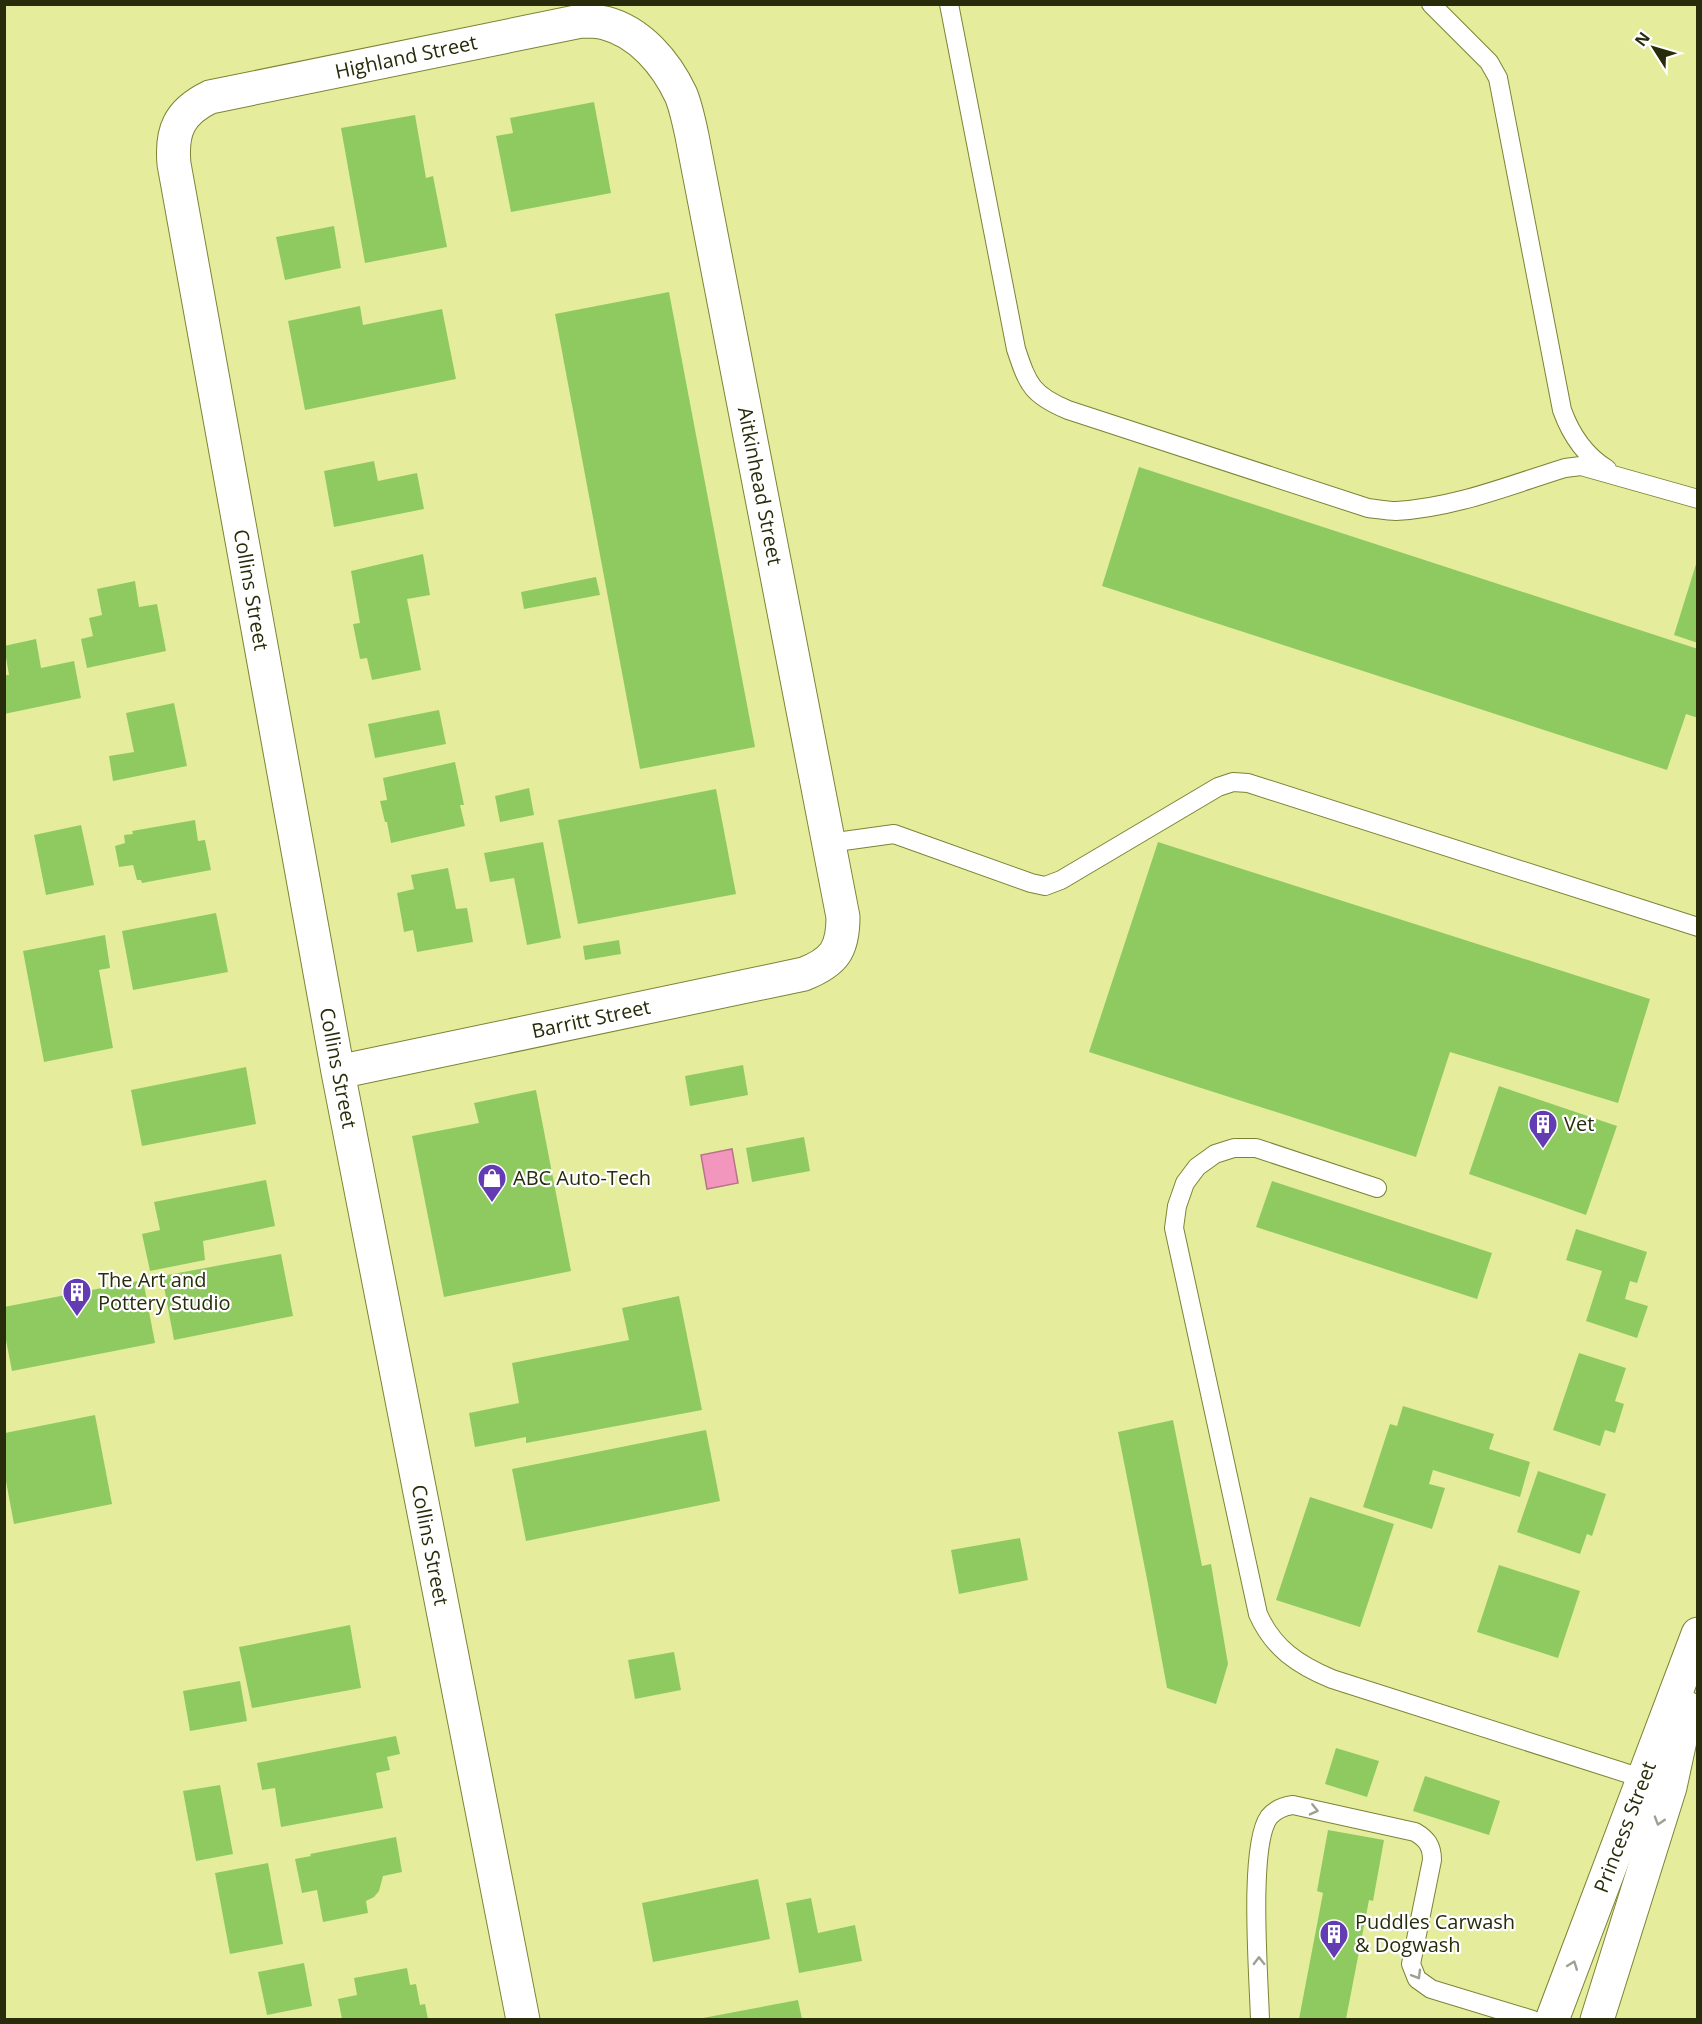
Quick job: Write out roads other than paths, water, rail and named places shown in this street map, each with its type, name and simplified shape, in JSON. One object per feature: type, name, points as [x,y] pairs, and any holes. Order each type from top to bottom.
[{"type":"street","name":"Highland Street","points":[[183,116],[195,104],[210,97],[581,21],[602,22],[618,27],[633,37]]},
{"type":"street","name":"Aitkinhead Street","points":[[633,37],[659,58],[669,73],[682,97],[692,136],[843,918],[843,934],[837,953]]},
{"type":"street","name":"Collins Street","points":[[183,116],[176,130],[172,147],[174,164],[338,1072],[523,2019]]},
{"type":"street","name":"Barritt Street","points":[[338,1072],[804,974],[821,967],[837,953]]},
{"type":"street","name":"Princess Street","points":[[1597,2019],[1656,1783],[1698,1634]]},
{"type":"street","name":"Princess Street","points":[[1552,2019],[1656,1783],[1698,1662]]},
{"type":"lane","points":[[949,4],[1016,349],[1032,388],[1046,400],[1068,410],[1368,508],[1394,511],[1430,507],[1565,468],[1581,466],[1698,499]]},
{"type":"lane","points":[[1431,4],[1489,62],[1498,78],[1562,410],[1576,441],[1594,459],[1619,476]]},
{"type":"lane","points":[[829,843],[894,834],[1030,884],[1045,886],[1061,880],[1218,787],[1233,782],[1248,783],[1698,927]]},
{"type":"lane","points":[[1377,1188],[1256,1148],[1234,1148],[1215,1154],[1197,1167],[1185,1183],[1177,1206],[1174,1228],[1258,1614],[1265,1629],[1286,1653],[1307,1669],[1324,1676],[1656,1783]]},
{"type":"lane","points":[[1260,2019],[1257,1867],[1265,1825],[1269,1818],[1280,1808],[1293,1805],[1415,1832],[1430,1843],[1432,1860],[1411,1964],[1417,1978],[1431,1989],[1533,2019]]},
{"type":"place","name":"Vet","points":[[1543,1150]]},
{"type":"place","name":"ABC Auto-Tech","points":[[492,1204]]},
{"type":"place","name":"The Art and Pottery Studio","points":[[77,1318]]},
{"type":"place","name":"Puddles Carwash & Dogwash","points":[[1334,1960]]}]
